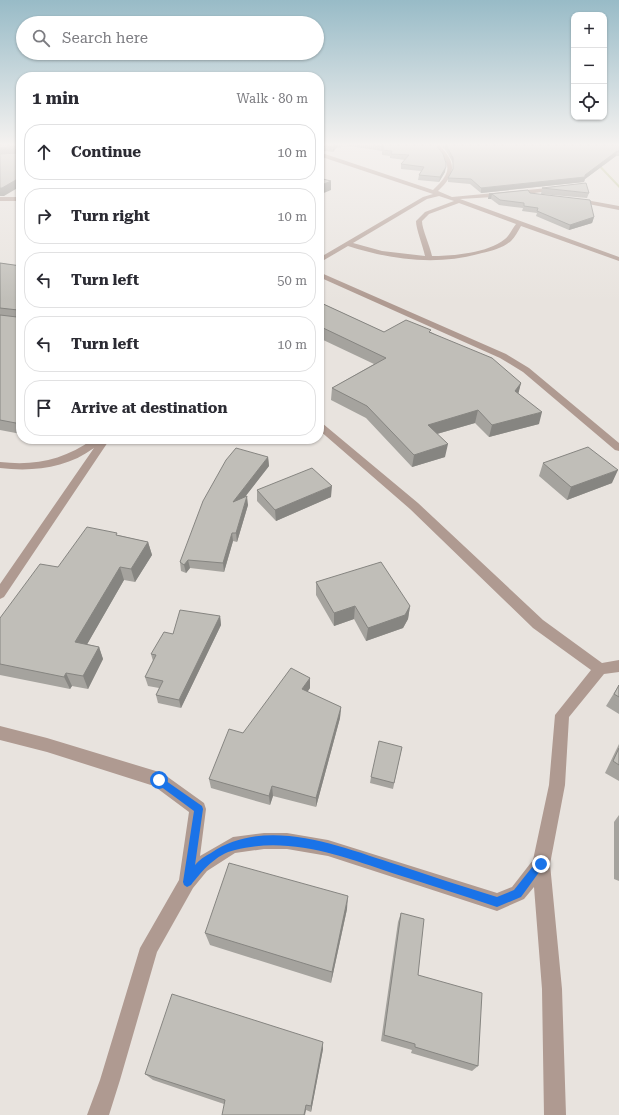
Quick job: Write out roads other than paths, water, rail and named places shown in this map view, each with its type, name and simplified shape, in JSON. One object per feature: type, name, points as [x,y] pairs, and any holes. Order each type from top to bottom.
[{"type":"street","points":[[324,258],[427,197]]},
{"type":"street","points":[[449,198],[464,197]]},
{"type":"street","points":[[449,198],[619,259]]},
{"type":"street","points":[[0,200],[16,199]]},
{"type":"street","points":[[566,200],[619,208]]},
{"type":"street","points":[[429,257],[423,234],[419,228],[419,221],[427,214],[460,202]]},
{"type":"street","points":[[348,244],[369,251],[394,256],[429,257],[469,255],[492,248],[510,238],[519,224]]},
{"type":"street","points":[[324,276],[503,356],[526,370],[619,448]]},
{"type":"street","points":[[324,429],[414,506],[538,624],[600,669]]},
{"type":"street","points":[[0,465],[39,466],[50,464],[77,456],[93,444]]},
{"type":"street","points":[[0,594],[102,444]]},
{"type":"street","points":[[554,1115],[552,990],[541,864],[557,785],[562,715],[600,669],[619,666]]},
{"type":"street","points":[[0,733],[47,744],[159,780],[198,809],[187,882]]},
{"type":"street","points":[[98,1115],[110,1080],[149,948],[187,882],[201,865],[222,851],[233,845],[287,840],[328,848],[497,902],[518,893],[541,864]]}]
